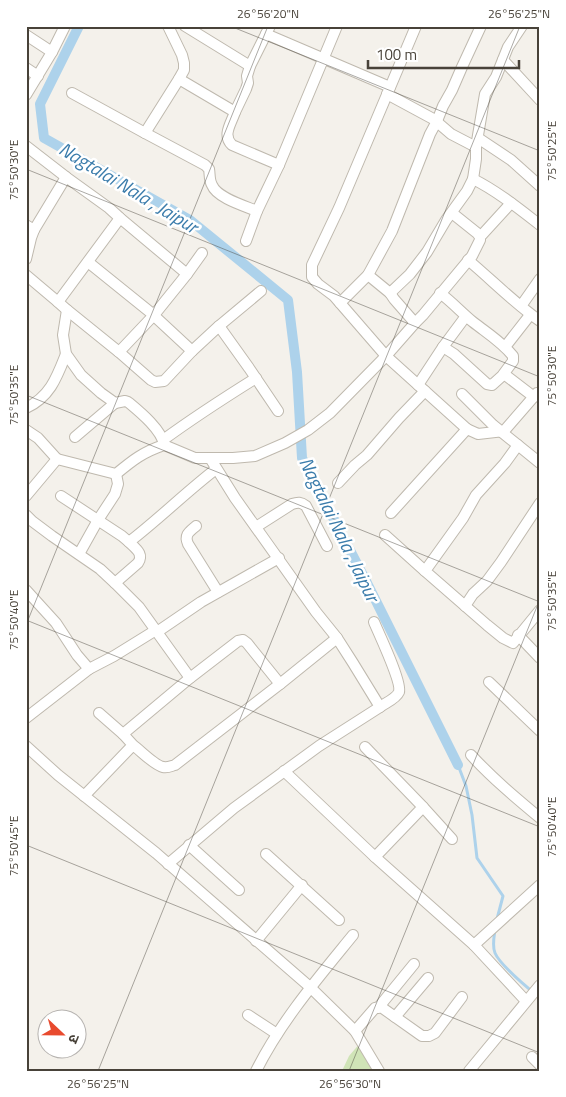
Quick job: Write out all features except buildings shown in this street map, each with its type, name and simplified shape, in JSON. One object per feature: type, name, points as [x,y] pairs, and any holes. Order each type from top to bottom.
[{"type":"street","points":[[26,94],[52,52],[65,26]]},
{"type":"street","points":[[145,134],[184,70],[182,55],[168,26]]},
{"type":"street","points":[[185,26],[250,66]]},
{"type":"street","points":[[246,241],[337,26]]},
{"type":"street","points":[[416,26],[339,208],[312,265],[312,277],[334,296],[386,356],[467,429],[478,434],[504,431],[538,394],[504,374]]},
{"type":"street","points":[[340,303],[368,274],[392,231],[427,142],[481,26]]},
{"type":"street","points":[[390,292],[410,274],[427,252],[473,179],[485,94],[496,77],[508,47],[522,26]]},
{"type":"street","points":[[279,165],[232,145],[227,138],[235,112],[248,84],[247,76],[250,66],[268,30],[389,91],[437,121],[451,134],[477,142],[511,160],[540,186]]},
{"type":"street","points":[[26,35],[52,52]]},
{"type":"street","points":[[503,60],[540,100]]},
{"type":"street","points":[[26,68],[38,76]]},
{"type":"street","points":[[179,79],[235,112]]},
{"type":"street","points":[[72,93],[205,165],[209,169],[211,184],[216,191],[225,198],[257,212]]},
{"type":"street","points":[[26,146],[109,208],[187,274]]},
{"type":"street","points":[[26,259],[31,238],[30,228],[66,177]]},
{"type":"street","points":[[473,179],[489,187],[540,225]]},
{"type":"street","points":[[75,437],[115,403],[125,401],[146,418],[157,430],[164,443],[195,458],[254,456],[285,443],[308,430],[330,413],[386,356],[472,256],[480,237],[511,203]]},
{"type":"street","points":[[452,212],[480,237]]},
{"type":"street","points":[[58,302],[120,218]]},
{"type":"street","points":[[119,352],[154,315],[202,253]]},
{"type":"street","points":[[468,260],[504,293],[540,321]]},
{"type":"street","points":[[88,262],[154,315],[192,351]]},
{"type":"street","points":[[26,274],[155,382],[164,381],[192,351],[261,291]]},
{"type":"street","points":[[368,274],[390,292],[414,323]]},
{"type":"street","points":[[521,306],[540,279]]},
{"type":"street","points":[[440,293],[505,346],[513,356],[513,361],[504,374],[491,386],[472,372],[454,354],[443,347]]},
{"type":"street","points":[[67,310],[62,335],[66,354],[81,376],[115,403]]},
{"type":"street","points":[[505,346],[530,315]]},
{"type":"street","points":[[338,484],[367,455],[422,388],[443,347],[466,316]]},
{"type":"street","points":[[219,326],[278,411]]},
{"type":"street","points":[[26,408],[41,399],[53,385],[66,354]]},
{"type":"street","points":[[116,474],[134,459],[164,443],[184,424],[256,378]]},
{"type":"street","points":[[462,394],[499,431],[540,463]]},
{"type":"street","points":[[391,513],[467,429]]},
{"type":"street","points":[[26,430],[38,438],[57,459],[116,474]]},
{"type":"street","points":[[425,570],[463,518],[476,496],[518,445]]},
{"type":"street","points":[[210,458],[256,527],[316,612],[337,638],[380,707]]},
{"type":"street","points":[[26,496],[57,459]]},
{"type":"street","points":[[129,542],[141,534],[216,469]]},
{"type":"street","points":[[79,554],[115,494],[118,484],[116,474]]},
{"type":"street","points":[[62,496],[129,542],[138,552],[140,559],[138,563],[115,583]]},
{"type":"street","points":[[256,527],[292,504],[302,503],[306,506],[328,546]]},
{"type":"street","points":[[465,606],[473,594],[487,582],[540,503]]},
{"type":"street","points":[[26,515],[52,536],[100,569],[115,583],[139,607],[190,678]]},
{"type":"street","points":[[196,526],[188,532],[186,540],[218,592]]},
{"type":"street","points":[[385,535],[465,606],[503,638],[513,643],[540,610]]},
{"type":"street","points":[[26,718],[89,669],[279,558]]},
{"type":"street","points":[[26,590],[56,623],[76,654],[89,669]]},
{"type":"street","points":[[168,864],[234,808],[284,771],[397,696],[400,687],[374,622]]},
{"type":"street","points":[[518,635],[540,658]]},
{"type":"street","points":[[99,713],[133,745],[158,765],[164,768],[169,767],[175,765],[337,638]]},
{"type":"street","points":[[123,734],[238,641],[243,640],[247,643],[280,684]]},
{"type":"street","points":[[489,682],[540,731]]},
{"type":"street","points":[[84,796],[133,745]]},
{"type":"street","points":[[26,746],[168,864],[310,987],[355,1031],[379,1071]]},
{"type":"street","points":[[365,747],[452,839]]},
{"type":"street","points":[[471,755],[513,796],[540,818]]},
{"type":"street","points":[[284,771],[375,857],[474,945],[532,993],[469,1071]]},
{"type":"street","points":[[375,857],[423,807]]},
{"type":"street","points":[[189,845],[239,890]]},
{"type":"street","points":[[266,854],[339,920]]},
{"type":"street","points":[[256,941],[302,886]]},
{"type":"street","points":[[474,945],[540,886]]},
{"type":"street","points":[[256,1071],[277,1034],[310,987],[354,935]]},
{"type":"street","points":[[378,1008],[414,964]]},
{"type":"street","points":[[395,1017],[428,978]]},
{"type":"street","points":[[355,1031],[375,1008],[384,1008],[422,1036],[429,1036],[435,1033],[462,997]]},
{"type":"street","points":[[248,1015],[277,1034]]},
{"type":"street","points":[[532,1057],[540,1065]]},
{"type":"green space","points":[[361,1042],[377,1071],[342,1071],[349,1056]]},
{"type":"waterway","name":"Nagtalai Nala , Jaipur","points":[[79,26],[40,104],[44,138],[190,220],[288,300],[297,372],[302,458],[458,765]]},
{"type":"waterway","points":[[458,765],[466,786],[472,815],[477,858],[503,896],[497,919]]},
{"type":"waterway","points":[[495,930],[494,947],[498,958],[515,977],[540,998]]}]
